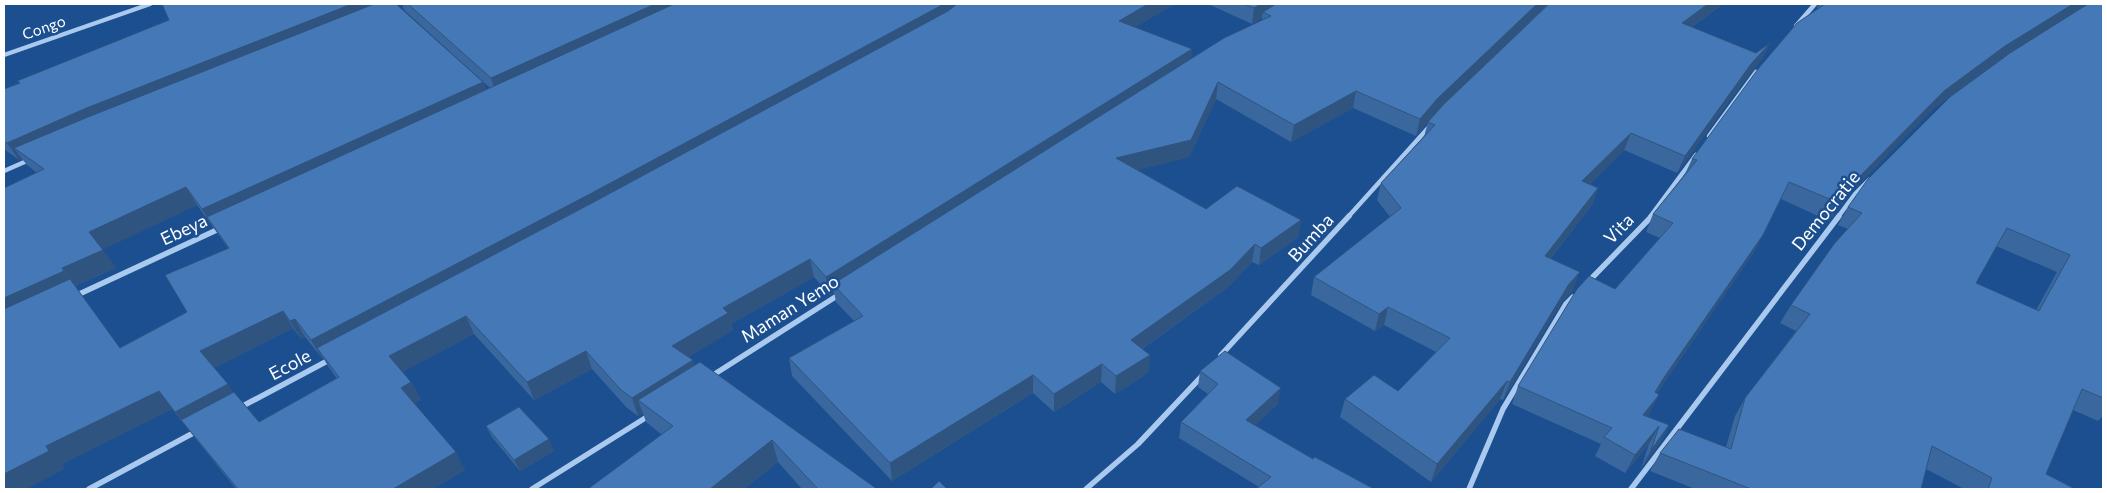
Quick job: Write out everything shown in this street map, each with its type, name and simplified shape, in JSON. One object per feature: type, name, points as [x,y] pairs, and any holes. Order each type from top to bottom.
[{"type":"street","name":"Congo","points":[[4,55],[150,4]]},
{"type":"street","points":[[1790,32],[1815,4]]},
{"type":"street","points":[[1707,139],[1759,68]]},
{"type":"street","name":"Bumba","points":[[1218,359],[1436,119]]},
{"type":"street","name":"Vita","points":[[1469,489],[1503,409],[1566,304],[1656,211],[1701,147]]},
{"type":"street","points":[[4,171],[38,156]]},
{"type":"street","name":"Democratie","points":[[1631,489],[1855,194],[1875,173]]},
{"type":"street","name":"Ebeya","points":[[67,299],[229,224]]},
{"type":"street","name":"Maman Yemo","points":[[704,380],[845,291]]},
{"type":"street","name":"Ecole","points":[[238,409],[333,358]]},
{"type":"street","points":[[1086,489],[1138,444],[1204,374]]},
{"type":"street","points":[[532,489],[655,411]]},
{"type":"street","points":[[90,489],[203,428]]},
{"type":"building","points":[[162,4],[352,4],[84,109],[7,143],[4,141],[4,89],[20,83],[17,81],[169,20]]},
{"type":"building","points":[[374,4],[396,4],[483,82],[202,209],[186,187],[89,232],[103,250],[62,268],[64,271],[4,298],[4,188],[44,169],[14,148]]},
{"type":"building","points":[[408,4],[655,4],[491,78]]},
{"type":"building","points":[[674,4],[944,4],[590,194],[311,340],[295,319],[290,321],[283,311],[200,351],[228,384],[175,412],[159,391],[46,446],[49,451],[4,474],[4,309],[70,279],[120,348],[187,312],[165,275],[229,248],[207,217]]},
{"type":"building","points":[[957,4],[1148,4],[1119,21],[1192,49],[826,277],[810,259],[723,308],[728,313],[672,346],[693,360],[632,398],[621,390],[586,351],[527,382],[466,316],[389,356],[411,382],[401,388],[456,452],[393,489],[238,489],[181,420],[234,392],[259,422],[339,377],[317,348],[592,203],[948,11]]},
{"type":"building","points":[[1244,4],[1261,4],[1254,8]]},
{"type":"building","points":[[1276,4],[1537,4],[1437,99],[1420,119],[1356,91],[1294,125],[1218,82],[1191,140],[1116,158],[1206,209],[1237,186],[1301,220],[1261,248],[1255,244],[1230,270],[1131,340],[1150,355],[1116,376],[1102,364],[1054,394],[1033,375],[890,463],[789,358],[863,316],[833,284],[1224,38],[1271,16],[1263,12]]},
{"type":"building","points":[[1549,4],[1708,4],[1682,23],[1756,53],[1770,43],[1751,64],[1685,156],[1631,133],[1582,181],[1598,188],[1545,256],[1580,272],[1569,284],[1510,382],[1507,381],[1437,464],[1345,399],[1374,375],[1398,391],[1450,338],[1388,307],[1379,314],[1314,277],[1401,208],[1381,183],[1435,125],[1428,122],[1443,105]]},
{"type":"building","points":[[1825,4],[2073,4],[2005,46],[1944,91],[1862,174],[1839,203],[1789,182],[1763,235],[1665,376],[1655,392],[1659,395],[1643,415],[1669,425],[1651,450],[1659,426],[1635,455],[1604,437],[1612,428],[1518,386],[1577,289],[1589,276],[1615,289],[1673,223],[1653,214],[1697,160],[1692,159],[1758,69],[1797,23]]},
{"type":"building","points":[[2088,4],[2103,4],[2103,398],[2082,389],[2046,474],[2075,489],[1988,489],[1992,478],[1932,446],[1921,489],[1751,489],[1660,453],[1679,429],[1731,449],[1745,398],[1810,314],[1791,305],[1834,244],[1862,213],[1848,207],[1868,179],[1950,97],[2010,53]],"holes":[[[2007,228],[2070,255],[2039,311],[1976,283]]]},
{"type":"building","points":[[1225,351],[1281,388],[1246,420],[1313,459],[1315,457],[1374,489],[1256,489],[1271,477],[1181,422],[1218,384],[1200,371]]},
{"type":"building","points":[[700,362],[877,489],[818,489],[772,440],[710,489],[588,489],[673,426],[638,400]]},
{"type":"building","points":[[519,407],[549,439],[514,460],[486,426]]},
{"type":"building","points":[[939,481],[947,489],[931,489]]}]
